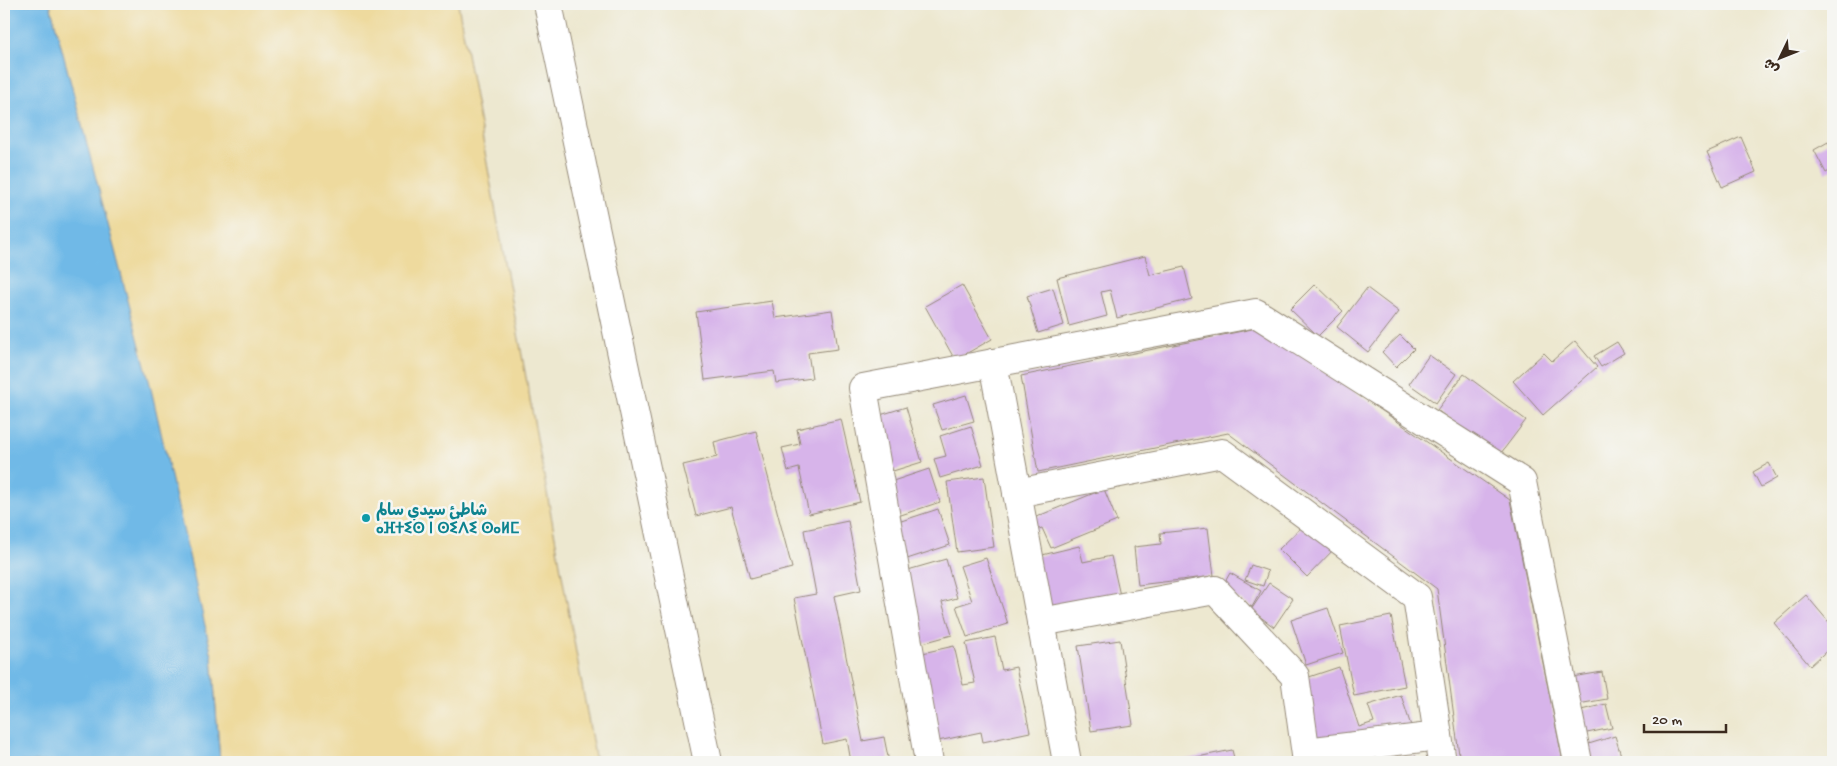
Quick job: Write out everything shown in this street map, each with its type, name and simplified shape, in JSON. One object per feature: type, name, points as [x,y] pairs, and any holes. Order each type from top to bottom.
[{"type":"street","points":[[548,4],[708,762]]},
{"type":"street","points":[[929,762],[863,388],[1256,313],[1522,482],[1578,762]]},
{"type":"street","points":[[993,363],[1067,762]]},
{"type":"street","points":[[1017,493],[1222,453],[1417,597],[1442,762]]},
{"type":"street","points":[[1041,622],[1215,590],[1295,676],[1306,757],[1438,736]]},
{"type":"sand","name":"شاطئ سيدي سالم ⴰⴼⵜⵉⵙ ⵏ ⵙⵉⴷⵉ ⵙⴰⵍⵎ","points":[[50,4],[458,4],[596,762],[220,762],[212,656]]},
{"type":"water","points":[[4,4],[50,4],[149,380],[212,656],[220,762],[4,762]]},
{"type":"building","points":[[1741,137],[1756,172],[1722,187],[1707,152]]},
{"type":"building","points":[[1828,142],[1833,152],[1833,169],[1826,173],[1814,150]]},
{"type":"building","points":[[1145,256],[1150,275],[1184,267],[1192,299],[1117,318],[1110,290],[1101,292],[1107,316],[1069,326],[1057,278]]},
{"type":"building","points":[[1315,284],[1343,311],[1318,336],[1290,309]]},
{"type":"building","points":[[962,285],[992,339],[955,360],[925,306]]},
{"type":"building","points":[[1053,288],[1064,325],[1038,333],[1027,296]]},
{"type":"building","points":[[1367,288],[1399,312],[1368,352],[1337,327]]},
{"type":"building","points":[[772,301],[775,318],[832,310],[838,349],[808,353],[812,378],[776,383],[774,371],[705,380],[696,312]]},
{"type":"building","points":[[1262,327],[1510,500],[1563,762],[1460,762],[1437,589],[1228,433],[1038,472],[1021,376]]},
{"type":"building","points":[[1400,335],[1414,349],[1396,367],[1382,352]]},
{"type":"building","points":[[1575,341],[1597,367],[1543,415],[1513,381],[1544,353],[1552,361]]},
{"type":"building","points":[[1617,342],[1624,353],[1601,367],[1594,356]]},
{"type":"building","points":[[1429,355],[1456,374],[1436,403],[1409,384]]},
{"type":"building","points":[[1464,374],[1526,420],[1498,457],[1437,410]]},
{"type":"building","points":[[966,395],[974,421],[942,430],[933,405]]},
{"type":"building","points":[[906,407],[922,462],[893,471],[877,416]]},
{"type":"building","points":[[841,419],[860,502],[809,514],[799,468],[788,471],[782,448],[800,444],[797,429]]},
{"type":"building","points":[[971,426],[983,465],[940,478],[934,459],[946,456],[940,436]]},
{"type":"building","points":[[756,431],[792,568],[750,579],[731,507],[696,516],[683,465],[717,457],[714,442]]},
{"type":"building","points":[[1769,463],[1777,478],[1761,487],[1753,472]]},
{"type":"building","points":[[929,469],[940,502],[898,516],[887,483]]},
{"type":"building","points":[[984,477],[994,547],[957,552],[947,482]]},
{"type":"building","points":[[1104,489],[1117,521],[1051,548],[1042,528],[1030,532],[1026,521]]},
{"type":"building","points":[[938,509],[950,545],[904,560],[892,524]]},
{"type":"building","points":[[1309,520],[1336,547],[1307,577],[1279,549]]},
{"type":"building","points":[[848,521],[861,590],[834,596],[863,741],[884,737],[889,762],[851,762],[847,739],[823,744],[794,598],[816,594],[804,530]]},
{"type":"building","points":[[1208,528],[1214,576],[1138,585],[1134,547],[1161,544],[1160,533]]},
{"type":"building","points":[[1079,546],[1083,562],[1111,556],[1121,600],[1045,619],[1030,558]]},
{"type":"building","points":[[986,558],[1008,624],[967,637],[956,606],[972,601],[960,566]]},
{"type":"building","points":[[946,559],[957,598],[942,602],[952,635],[923,643],[901,572]]},
{"type":"building","points":[[1251,565],[1268,571],[1263,586],[1245,580]]},
{"type":"building","points":[[1230,573],[1261,591],[1252,607],[1221,589]]},
{"type":"building","points":[[1269,583],[1293,599],[1274,627],[1251,610]]},
{"type":"building","points":[[1806,595],[1833,627],[1833,645],[1810,666],[1774,623]]},
{"type":"building","points":[[1328,608],[1343,653],[1306,665],[1291,620]]},
{"type":"building","points":[[1391,616],[1405,686],[1354,696],[1340,626]]},
{"type":"building","points":[[995,637],[1002,670],[1016,667],[1030,732],[983,742],[981,732],[938,741],[918,654],[954,646],[963,685],[975,683],[966,643]]},
{"type":"building","points":[[1120,640],[1133,725],[1091,731],[1078,646]]},
{"type":"building","points":[[1339,667],[1359,727],[1374,722],[1368,705],[1401,695],[1412,729],[1314,749],[1303,679]]},
{"type":"building","points":[[1602,672],[1607,699],[1578,704],[1573,677]]},
{"type":"building","points":[[1606,704],[1612,728],[1582,734],[1577,711]]},
{"type":"building","points":[[1615,736],[1623,762],[1587,762],[1582,746]]},
{"type":"building","points":[[1232,750],[1235,762],[1178,762],[1178,761]]},
{"type":"building","points":[[1416,756],[1417,762],[1387,762],[1387,761]]},
{"type":"place","name":"شاطئ سيدي سالم ⴰⴼⵜⵉⵙ ⵏ ⵙⵉⴷⵉ ⵙⴰⵍⵎ","points":[[366,518]]}]
